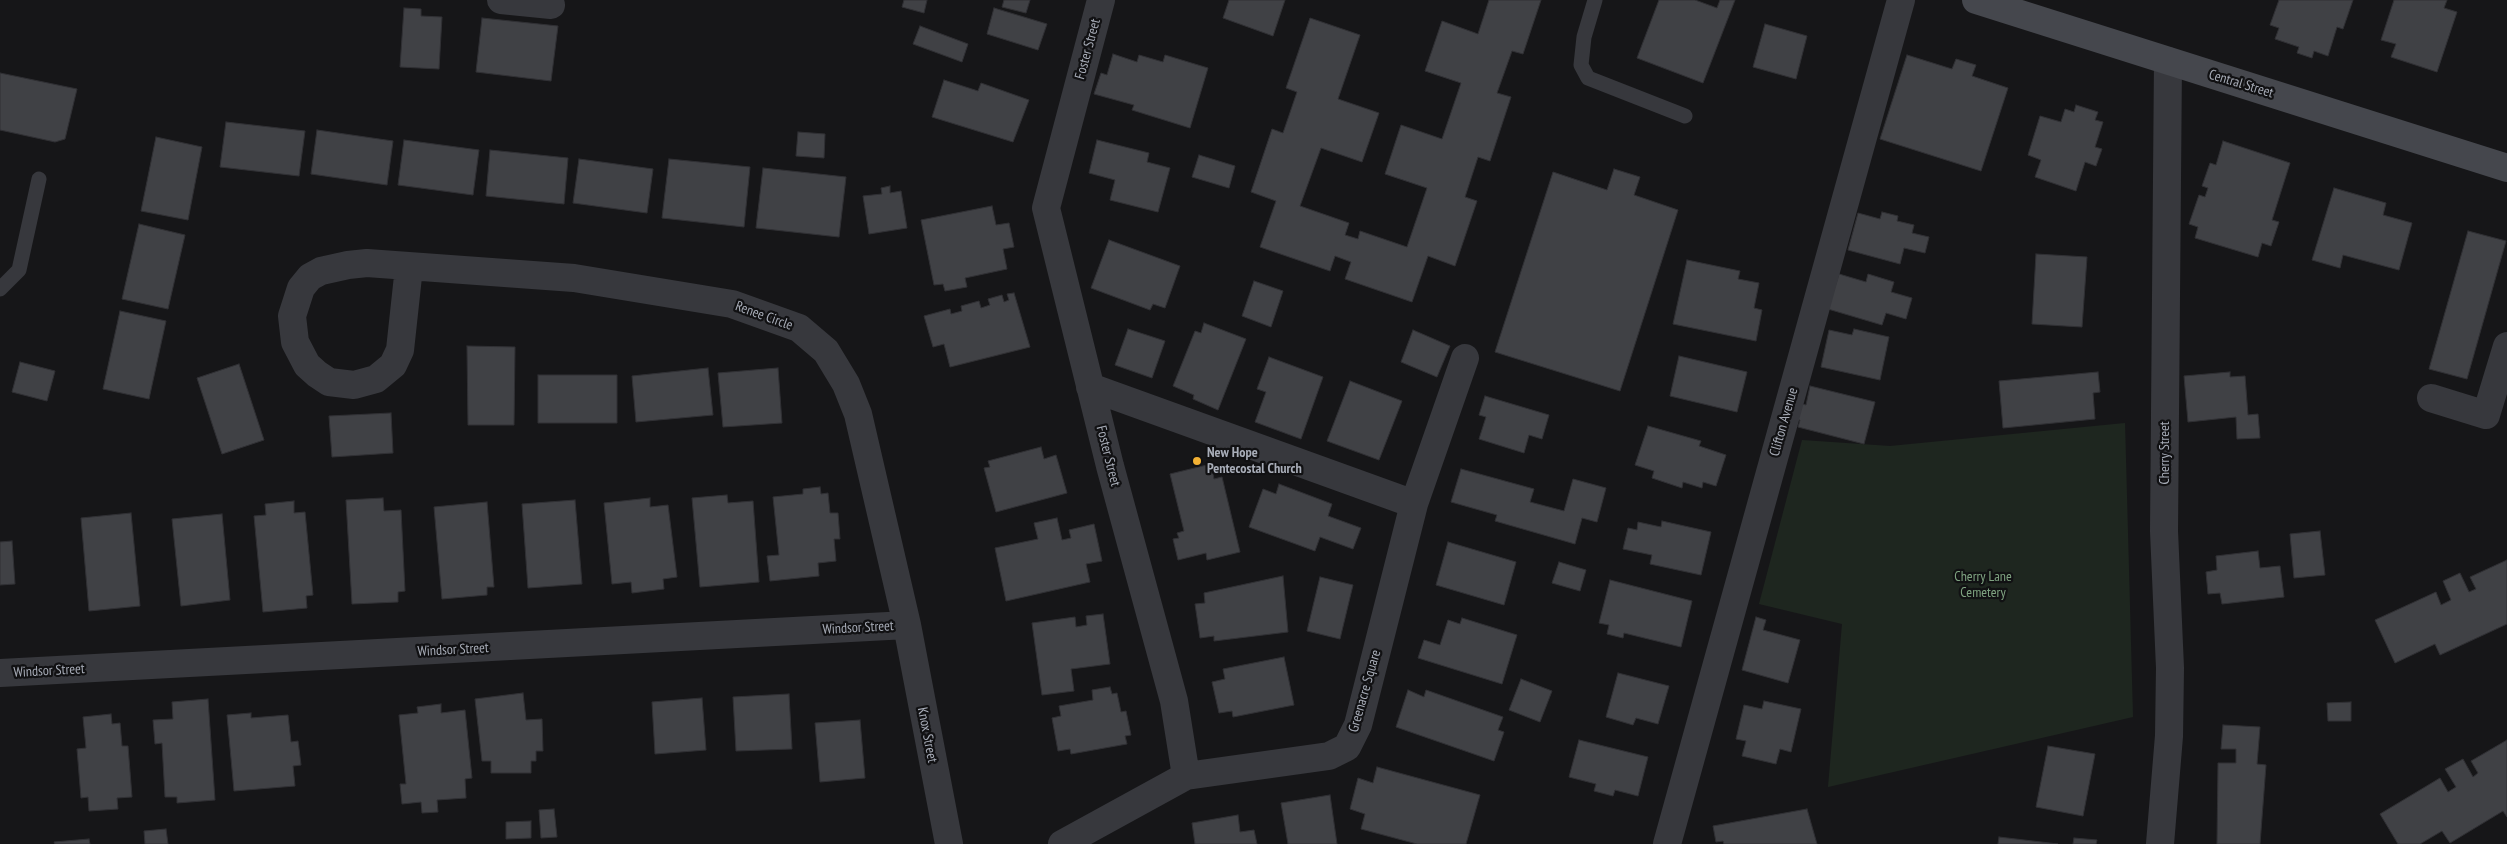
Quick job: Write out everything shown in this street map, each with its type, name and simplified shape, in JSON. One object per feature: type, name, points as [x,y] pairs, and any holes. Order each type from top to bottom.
[{"type":"main road","name":"Central Street","points":[[1976,0],[2507,168]]},
{"type":"street","points":[[501,0],[552,5]]},
{"type":"street","name":"Foster Street","points":[[1100,0],[1046,208],[1090,387],[1174,701],[1186,776]]},
{"type":"street","name":"Clifton Avenue","points":[[1667,844],[1901,0]]},
{"type":"street","name":"Cherry Street","points":[[2160,844],[2169,736],[2170,668],[2164,531],[2168,61]]},
{"type":"street","name":"Renee Circle","points":[[409,267],[400,350],[393,365],[376,379],[354,385],[329,382],[307,365],[295,342],[292,316],[301,288],[310,277],[321,271],[368,263],[574,278],[694,297],[732,304],[768,315],[799,328],[813,338],[826,351],[837,367],[858,414],[907,625]]},
{"type":"street","points":[[2431,398],[2486,415],[2507,346]]},
{"type":"street","name":"Greenacre Square","points":[[1186,776],[1329,756],[1347,747],[1358,725],[1414,504],[1465,358]]},
{"type":"street","points":[[1090,387],[1414,504]]},
{"type":"street","name":"Windsor Street","points":[[0,674],[907,625]]},
{"type":"street","name":"Knox Street","points":[[907,625],[949,844]]},
{"type":"street","points":[[1062,844],[1186,776]]},
{"type":"lane","points":[[1595,0],[1584,37],[1581,65],[1588,78],[1685,116]]},
{"type":"lane","points":[[0,288],[19,270],[39,179]]},
{"type":"green space","name":"Cherry Lane Cemetery","points":[[2125,423],[2133,717],[1828,787],[1842,624],[1759,604],[1802,440],[1890,446]]},
{"type":"building","points":[[904,0],[927,0],[924,13],[902,7]]},
{"type":"building","points":[[1004,0],[1030,0],[1026,13],[1002,7]]},
{"type":"building","points":[[1229,0],[1285,0],[1273,36],[1223,18]]},
{"type":"building","points":[[1489,0],[1541,0],[1523,54],[1512,51],[1497,93],[1511,97],[1490,161],[1478,157],[1465,197],[1477,201],[1455,266],[1428,256],[1412,302],[1345,279],[1351,262],[1335,256],[1330,271],[1260,247],[1276,201],[1251,192],[1272,129],[1283,133],[1297,92],[1286,88],[1310,18],[1360,35],[1338,99],[1379,113],[1362,162],[1321,148],[1300,206],[1349,223],[1345,235],[1358,239],[1360,231],[1407,247],[1427,188],[1385,174],[1401,125],[1442,139],[1461,83],[1425,71],[1442,21],[1478,34]]},
{"type":"building","points":[[1659,0],[1695,0],[1717,8],[1720,0],[1735,0],[1703,83],[1637,58]]},
{"type":"building","points":[[2279,0],[2353,0],[2343,29],[2337,27],[2328,56],[2314,51],[2312,58],[2297,53],[2299,47],[2275,39],[2279,28],[2270,25]]},
{"type":"building","points":[[2394,0],[2447,0],[2444,8],[2457,12],[2437,72],[2391,57],[2396,44],[2381,40]]},
{"type":"building","points":[[404,8],[421,9],[421,16],[442,17],[439,69],[400,67]]},
{"type":"building","points":[[994,8],[1047,24],[1038,50],[987,34]]},
{"type":"building","points":[[482,18],[558,26],[551,81],[476,72]]},
{"type":"building","points":[[1765,24],[1807,36],[1796,79],[1753,67]]},
{"type":"building","points":[[920,26],[968,44],[962,62],[913,44]]},
{"type":"building","points":[[1113,54],[1137,62],[1139,55],[1163,62],[1165,55],[1208,68],[1190,128],[1132,110],[1134,105],[1094,94],[1101,73],[1107,75]]},
{"type":"building","points":[[1907,55],[1952,69],[1956,59],[1976,65],[1972,76],[2008,88],[1981,171],[1880,139]]},
{"type":"building","points":[[0,73],[77,89],[65,139],[55,142],[0,130]]},
{"type":"building","points":[[944,80],[978,91],[981,83],[1029,100],[1013,142],[932,117]]},
{"type":"building","points":[[2076,105],[2098,112],[2095,120],[2103,122],[2095,147],[2102,149],[2096,166],[2085,162],[2076,191],[2035,177],[2041,160],[2028,155],[2040,116],[2061,122],[2065,109],[2074,112]]},
{"type":"building","points":[[226,122],[305,131],[299,176],[220,167]]},
{"type":"building","points":[[317,130],[393,141],[387,185],[311,174]]},
{"type":"building","points":[[798,132],[825,134],[824,158],[796,156]]},
{"type":"building","points":[[156,137],[202,147],[188,220],[141,211]]},
{"type":"building","points":[[404,140],[479,150],[473,195],[398,185]]},
{"type":"building","points":[[1097,140],[1149,153],[1147,162],[1170,168],[1158,212],[1110,200],[1115,180],[1089,173]]},
{"type":"building","points":[[2223,141],[2290,163],[2272,220],[2279,222],[2271,246],[2262,243],[2258,257],[2195,238],[2198,227],[2189,224],[2199,195],[2205,197],[2208,188],[2202,186],[2210,163],[2216,165]]},
{"type":"building","points":[[490,150],[568,158],[564,204],[486,196]]},
{"type":"building","points":[[1199,155],[1235,166],[1229,188],[1192,177]]},
{"type":"building","points":[[579,159],[653,169],[647,213],[573,203]]},
{"type":"building","points":[[669,159],[750,167],[744,227],[662,218]]},
{"type":"building","points":[[763,168],[846,177],[839,237],[756,228]]},
{"type":"building","points":[[1614,169],[1640,177],[1634,195],[1678,210],[1620,391],[1495,352],[1553,172],[1607,190]]},
{"type":"building","points":[[890,186],[890,193],[901,191],[907,228],[869,234],[863,196],[882,194],[881,188]]},
{"type":"building","points":[[2334,188],[2386,203],[2383,215],[2412,223],[2399,270],[2343,255],[2340,268],[2312,260]]},
{"type":"building","points":[[992,206],[996,225],[1009,223],[1014,247],[1003,249],[1007,269],[965,278],[967,287],[945,291],[943,284],[934,285],[921,220]]},
{"type":"building","points":[[1882,212],[1898,216],[1897,221],[1914,225],[1912,233],[1929,237],[1925,253],[1904,248],[1900,264],[1848,250],[1858,213],[1880,219]]},
{"type":"building","points":[[139,224],[185,235],[168,309],[122,299]]},
{"type":"building","points":[[2468,231],[2506,241],[2467,379],[2429,369]]},
{"type":"building","points":[[1109,240],[1180,266],[1165,308],[1153,304],[1150,310],[1091,288]]},
{"type":"building","points":[[2036,254],[2087,257],[2082,327],[2032,324]]},
{"type":"building","points":[[1687,260],[1740,271],[1738,279],[1759,283],[1754,308],[1762,310],[1756,341],[1673,324]]},
{"type":"building","points":[[1839,274],[1866,282],[1868,274],[1894,282],[1891,292],[1912,298],[1906,319],[1886,313],[1882,325],[1828,309]]},
{"type":"building","points":[[1254,281],[1283,291],[1271,327],[1242,316]]},
{"type":"building","points":[[1014,293],[1030,347],[950,367],[944,344],[933,347],[924,316],[950,309],[951,314],[962,311],[961,306],[979,301],[981,308],[990,305],[988,299],[1002,295],[1004,302],[1009,300],[1007,294]]},
{"type":"building","points":[[120,311],[166,321],[149,399],[103,389]]},
{"type":"building","points":[[1204,323],[1246,339],[1218,410],[1193,399],[1194,395],[1173,386],[1195,331],[1201,333]]},
{"type":"building","points":[[1128,329],[1165,341],[1152,378],[1115,365]]},
{"type":"building","points":[[1854,329],[1889,337],[1880,380],[1821,367],[1829,330],[1852,335]]},
{"type":"building","points":[[1413,330],[1450,346],[1437,377],[1401,362]]},
{"type":"building","points":[[467,346],[515,347],[514,425],[468,425]]},
{"type":"building","points":[[1679,356],[1747,372],[1737,412],[1670,396]]},
{"type":"building","points":[[1269,357],[1323,377],[1301,439],[1255,422],[1266,392],[1257,389]]},
{"type":"building","points":[[20,362],[55,371],[47,401],[12,392]]},
{"type":"building","points":[[239,364],[264,440],[222,454],[197,378]]},
{"type":"building","points":[[708,368],[713,415],[636,422],[632,376]]},
{"type":"building","points":[[778,368],[782,423],[723,427],[718,373]]},
{"type":"building","points":[[2098,372],[2100,392],[2093,393],[2095,419],[2003,428],[1999,381]]},
{"type":"building","points":[[2230,372],[2230,377],[2245,376],[2248,415],[2258,414],[2260,438],[2237,439],[2236,417],[2188,422],[2184,376]]},
{"type":"building","points":[[538,375],[617,375],[617,423],[538,423]]},
{"type":"building","points":[[1350,381],[1402,401],[1379,460],[1327,441]]},
{"type":"building","points":[[1810,386],[1875,402],[1864,444],[1798,427],[1800,420],[1790,418],[1795,402],[1806,405]]},
{"type":"building","points":[[1485,396],[1549,415],[1542,439],[1529,435],[1524,453],[1479,439],[1486,417],[1479,415]]},
{"type":"building","points":[[391,413],[393,453],[332,457],[329,416]]},
{"type":"building","points":[[1648,426],[1701,441],[1699,446],[1726,455],[1716,486],[1703,482],[1702,488],[1683,482],[1682,488],[1652,478],[1654,471],[1635,465]]},
{"type":"building","points":[[1041,447],[1044,459],[1056,455],[1067,493],[996,512],[984,468],[990,467],[988,461]]},
{"type":"building","points":[[1211,464],[1214,479],[1222,477],[1240,552],[1207,560],[1206,553],[1178,560],[1173,539],[1179,538],[1177,533],[1184,531],[1170,474]]},
{"type":"building","points":[[1461,469],[1534,489],[1530,502],[1564,511],[1573,479],[1606,488],[1597,522],[1582,518],[1575,544],[1495,521],[1497,515],[1451,502]]},
{"type":"building","points":[[1279,484],[1332,504],[1328,516],[1361,528],[1353,549],[1320,537],[1315,551],[1249,527],[1263,489],[1276,494]]},
{"type":"building","points":[[820,487],[821,494],[828,493],[830,513],[838,513],[840,539],[834,539],[836,561],[818,563],[819,576],[770,581],[767,556],[779,555],[773,497],[803,494],[803,489]]},
{"type":"building","points":[[727,495],[728,503],[753,501],[759,582],[700,587],[692,498]]},
{"type":"building","points":[[383,498],[384,511],[401,510],[405,591],[398,592],[398,602],[352,604],[346,500]]},
{"type":"building","points":[[650,498],[650,507],[668,505],[677,577],[663,579],[664,589],[632,593],[631,582],[612,584],[604,503]]},
{"type":"building","points":[[575,500],[582,584],[528,588],[522,504]]},
{"type":"building","points":[[294,501],[294,513],[305,512],[313,595],[306,596],[307,608],[263,612],[254,516],[266,515],[265,504]]},
{"type":"building","points":[[487,502],[494,587],[487,587],[487,595],[442,599],[434,507]]},
{"type":"building","points":[[131,513],[140,606],[89,611],[81,518]]},
{"type":"building","points":[[222,514],[230,600],[181,606],[172,519]]},
{"type":"building","points":[[1057,518],[1062,540],[1071,538],[1069,530],[1094,524],[1102,561],[1086,564],[1090,582],[1006,601],[995,548],[1038,539],[1034,523]]},
{"type":"building","points":[[1662,521],[1711,532],[1701,575],[1650,564],[1652,555],[1623,549],[1628,528],[1637,530],[1638,522],[1661,527]]},
{"type":"building","points":[[2320,531],[2325,575],[2294,578],[2290,534]]},
{"type":"building","points":[[12,541],[15,584],[0,585],[0,542]]},
{"type":"building","points":[[1448,542],[1516,562],[1504,605],[1436,585]]},
{"type":"building","points":[[2258,551],[2260,568],[2280,566],[2284,597],[2222,604],[2220,593],[2208,594],[2206,572],[2217,570],[2216,556]]},
{"type":"building","points":[[2507,560],[2507,624],[2440,655],[2435,644],[2395,663],[2375,620],[2436,592],[2441,605],[2451,600],[2443,581],[2460,573],[2469,592],[2476,589],[2470,577]]},
{"type":"building","points":[[1559,562],[1586,570],[1580,591],[1552,583]]},
{"type":"building","points":[[1283,576],[1288,632],[1214,641],[1214,636],[1200,638],[1195,604],[1205,603],[1204,593]]},
{"type":"building","points":[[1320,577],[1353,585],[1340,639],[1307,631]]},
{"type":"building","points":[[1610,580],[1692,601],[1681,647],[1624,633],[1623,638],[1607,634],[1609,625],[1599,623]]},
{"type":"building","points":[[1103,614],[1110,664],[1071,669],[1074,691],[1042,695],[1032,623],[1075,617],[1076,627],[1087,625],[1086,616]]},
{"type":"building","points":[[1756,617],[1766,620],[1763,630],[1800,640],[1788,683],[1742,670]]},
{"type":"building","points":[[1462,618],[1517,635],[1502,684],[1418,658],[1424,640],[1440,645],[1448,620],[1460,624]]},
{"type":"building","points":[[1284,657],[1294,705],[1233,717],[1232,711],[1219,713],[1212,682],[1225,679],[1223,669]]},
{"type":"building","points":[[1618,673],[1669,686],[1658,724],[1636,718],[1633,725],[1606,717]]},
{"type":"building","points":[[1521,679],[1552,691],[1540,722],[1509,710]]},
{"type":"building","points":[[1110,687],[1112,694],[1117,693],[1121,712],[1126,711],[1131,735],[1125,736],[1127,744],[1071,754],[1070,749],[1058,751],[1052,718],[1061,716],[1059,706],[1093,700],[1092,690]]},
{"type":"building","points":[[1408,690],[1424,697],[1426,690],[1503,717],[1498,730],[1504,732],[1494,761],[1396,727]]},
{"type":"building","points":[[523,693],[526,720],[542,719],[543,751],[536,751],[536,761],[531,761],[531,773],[491,773],[491,761],[482,761],[475,699]]},
{"type":"building","points":[[789,694],[792,749],[736,751],[733,697]]},
{"type":"building","points":[[702,698],[706,750],[655,754],[652,702]]},
{"type":"building","points":[[208,699],[215,800],[177,803],[177,797],[165,797],[162,743],[155,744],[153,720],[173,719],[172,702]]},
{"type":"building","points":[[1764,701],[1801,709],[1791,752],[1780,749],[1776,764],[1742,756],[1746,741],[1736,739],[1744,705],[1762,709]]},
{"type":"building","points":[[2351,702],[2351,721],[2328,721],[2327,703]]},
{"type":"building","points":[[441,704],[441,713],[465,710],[472,778],[465,779],[466,798],[437,800],[438,812],[422,813],[421,802],[402,804],[400,784],[406,784],[399,715],[418,713],[417,707]]},
{"type":"building","points":[[251,713],[251,718],[288,715],[291,742],[298,741],[301,765],[293,766],[295,786],[234,791],[227,715]]},
{"type":"building","points":[[111,714],[112,724],[120,723],[122,746],[128,746],[132,797],[117,798],[118,809],[89,811],[88,797],[81,798],[77,749],[86,748],[83,717]]},
{"type":"building","points":[[860,720],[865,778],[820,782],[815,723]]},
{"type":"building","points":[[2223,725],[2260,727],[2257,764],[2266,765],[2260,844],[2217,844],[2218,763],[2236,763],[2236,749],[2221,749]]},
{"type":"building","points":[[1579,740],[1648,757],[1638,796],[1615,790],[1613,796],[1594,791],[1596,784],[1569,777]]},
{"type":"building","points":[[2507,740],[2507,817],[2503,811],[2450,843],[2442,831],[2420,844],[2398,844],[2380,814],[2440,778],[2448,792],[2456,787],[2445,769],[2463,759],[2473,777],[2478,773],[2471,761]]},
{"type":"building","points":[[2048,746],[2095,754],[2083,816],[2036,807]]},
{"type":"building","points":[[1377,767],[1480,795],[1466,844],[1417,844],[1361,829],[1365,814],[1350,809],[1358,778],[1373,783]]},
{"type":"building","points":[[1330,795],[1337,844],[1288,844],[1281,803]]},
{"type":"building","points":[[554,809],[557,837],[541,838],[539,810]]},
{"type":"building","points":[[1807,809],[1817,844],[1724,844],[1723,841],[1716,842],[1713,826]]},
{"type":"building","points":[[1238,815],[1240,832],[1254,830],[1257,844],[1195,844],[1192,823]]},
{"type":"building","points":[[531,821],[531,838],[506,839],[506,822]]},
{"type":"building","points":[[166,829],[168,844],[145,844],[144,831]]},
{"type":"building","points":[[1999,837],[2058,844],[1998,844]]},
{"type":"building","points":[[2074,838],[2097,840],[2096,844],[2073,844]]},
{"type":"building","points":[[89,839],[90,844],[55,844],[54,842]]},
{"type":"place","name":"New Hope Pentecostal Church","points":[[1197,461]]}]
